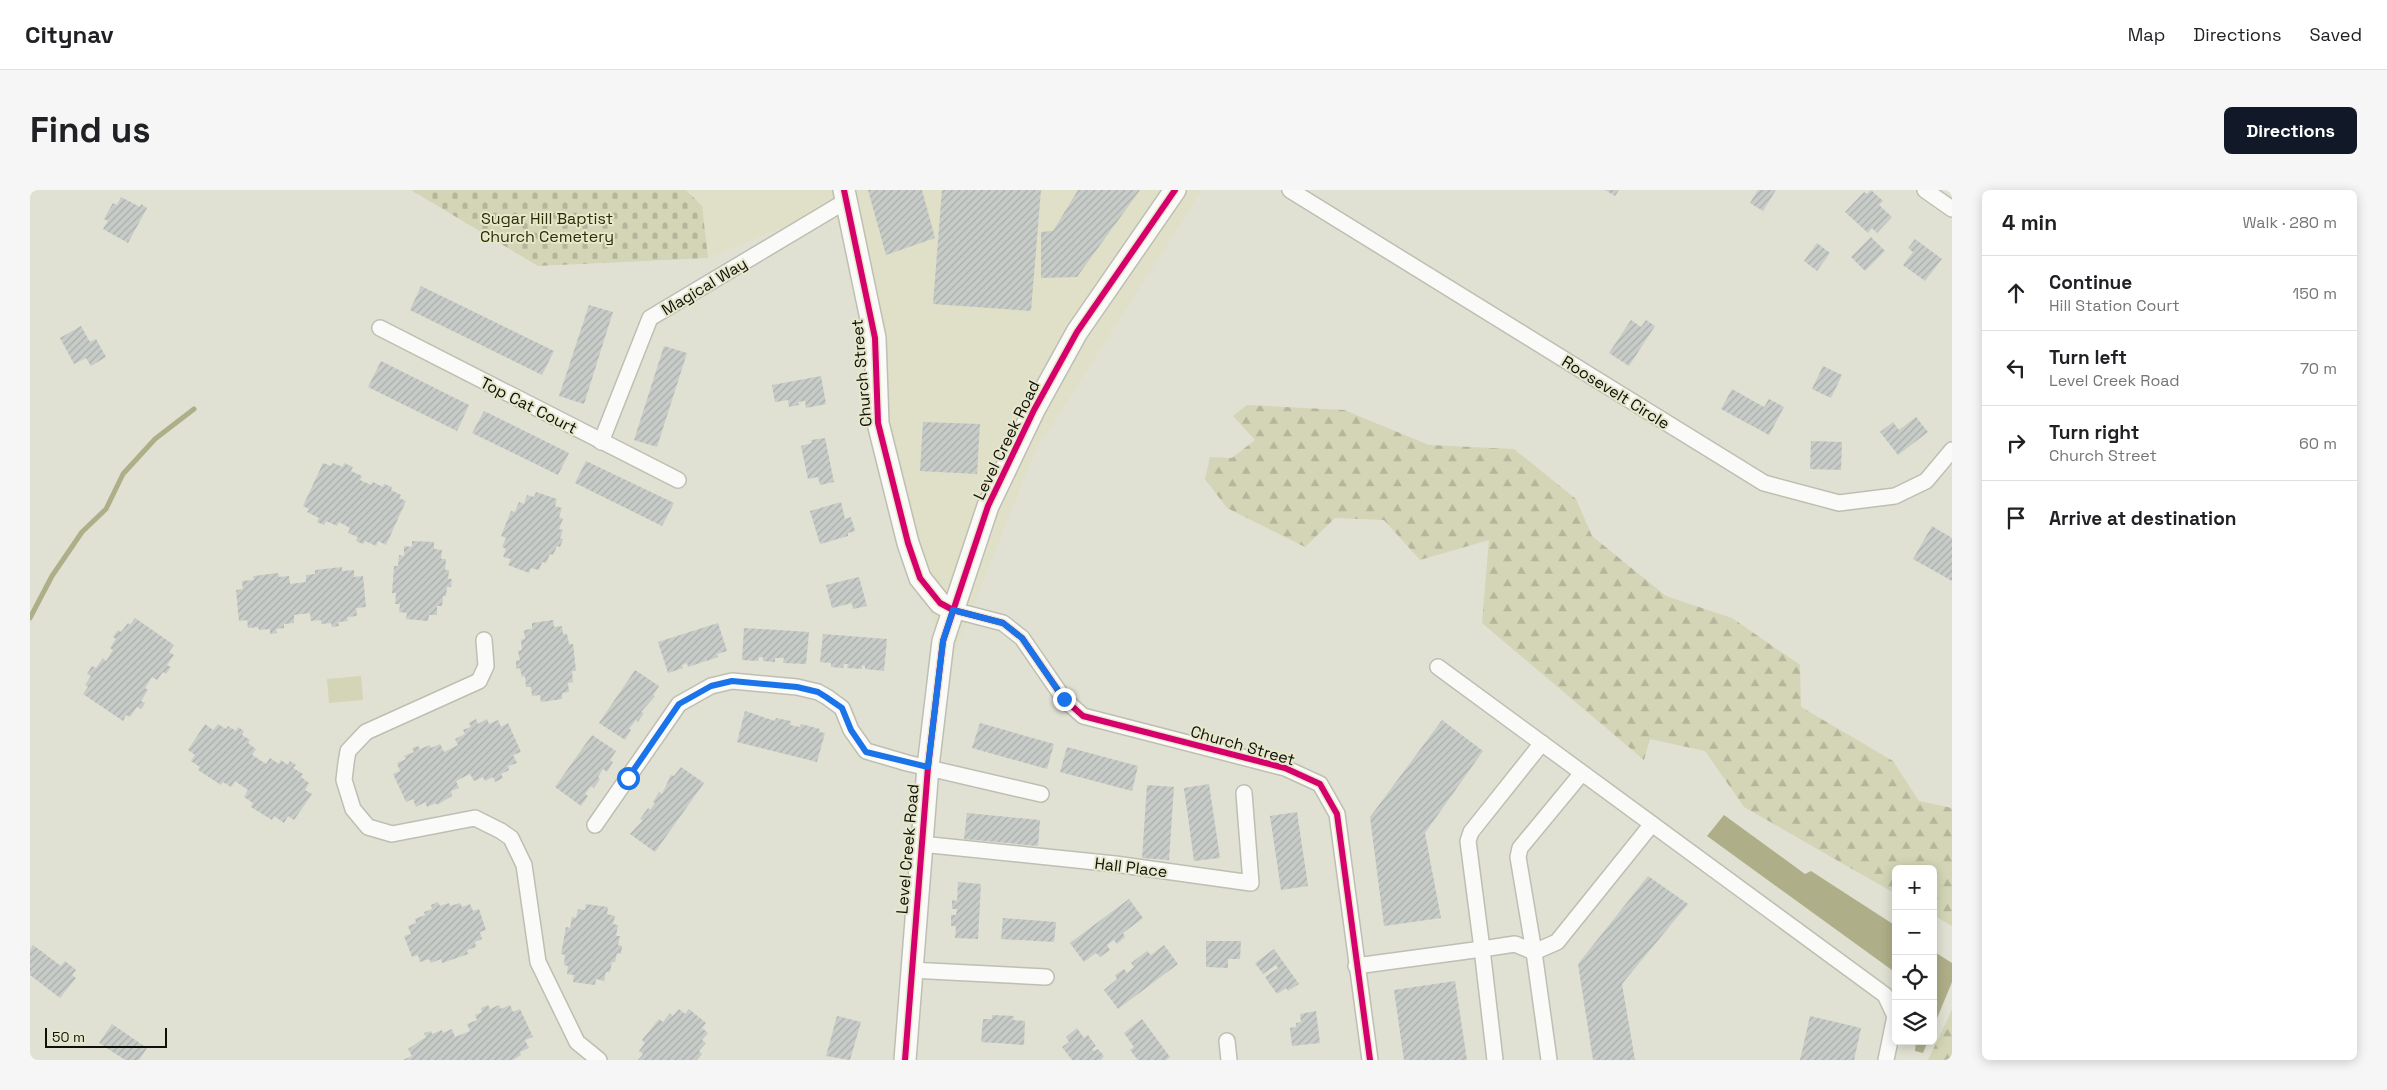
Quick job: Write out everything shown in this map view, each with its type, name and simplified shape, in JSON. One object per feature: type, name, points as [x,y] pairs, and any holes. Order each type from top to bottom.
[{"type":"street","name":"Level Creek Road","points":[[905,1060],[910,970],[921,844],[946,607],[988,506],[1034,410],[1077,332],[1175,190]]},
{"type":"street","name":"Roosevelt Circle","points":[[1290,190],[1764,483],[1839,503],[1895,496],[1926,481],[1952,450]]},
{"type":"street","points":[[1925,190],[1952,209]]},
{"type":"street","name":"Church Street","points":[[845,196],[876,338],[878,423],[908,543],[920,578],[946,607],[1003,623],[1022,638],[1064,699],[1083,716],[1285,768],[1320,784],[1337,814],[1370,1060]]},
{"type":"street","name":"Magical Way","points":[[601,442],[650,318],[845,196]]},
{"type":"street","name":"Top Cat Court","points":[[380,328],[678,480]]},
{"type":"street","points":[[484,640],[486,666],[479,681],[366,732],[348,751],[344,780],[353,809],[368,827],[392,834],[475,818],[511,838],[524,865],[538,962],[577,1042],[598,1060]]},
{"type":"street","points":[[1438,667],[1885,995],[1895,1016],[1886,1060]]},
{"type":"street","points":[[595,825],[679,704],[711,686],[732,681],[774,684],[818,692],[842,708],[851,730],[866,752],[1041,794]]},
{"type":"street","points":[[1495,1060],[1468,841],[1471,832],[1542,743]]},
{"type":"street","points":[[1549,1060],[1518,857],[1520,848],[1582,772]]},
{"type":"street","name":"Hall Place","points":[[921,844],[1115,864],[1251,883],[1244,793]]},
{"type":"street","points":[[1356,966],[1515,944],[1534,952],[1557,942],[1652,824]]},
{"type":"street","points":[[910,970],[1046,977]]},
{"type":"street","points":[[1227,1041],[1230,1060]]},
{"type":"shaded area","points":[[686,190],[1202,190],[1035,452],[945,675],[841,204],[708,258],[702,206]]},
{"type":"shaded area","points":[[1724,815],[1805,874],[1811,871],[1892,923],[1892,970],[1707,836]]},
{"type":"shaded area","points":[[1937,954],[1952,963],[1952,982],[1937,1018]]},
{"type":"shaded area","points":[[1916,1045],[1926,1045],[1923,1053],[1915,1051]]},
{"type":"green space","name":"Sugar Hill Baptist Church Cemetery","points":[[411,190],[686,190],[702,206],[708,258],[538,266]]},
{"type":"green space","points":[[1247,405],[1344,410],[1429,445],[1514,449],[1576,499],[1592,536],[1666,596],[1732,618],[1800,665],[1801,707],[1893,761],[1919,801],[1952,808],[1952,926],[1937,917],[1937,865],[1892,865],[1892,892],[1744,807],[1705,751],[1650,739],[1644,760],[1482,623],[1489,540],[1420,560],[1384,520],[1335,518],[1305,547],[1227,508],[1205,479],[1210,457],[1232,458],[1255,440],[1233,416]]},
{"type":"green space","points":[[361,676],[363,700],[329,703],[327,679]]},
{"type":"green space","points":[[1952,1010],[1952,1060],[1928,1060],[1935,1045],[1937,1045]]},
{"type":"building","points":[[868,190],[922,190],[935,238],[886,255]]},
{"type":"building","points":[[942,190],[1041,190],[1031,311],[933,304]]},
{"type":"building","points":[[1078,190],[1140,190],[1077,277],[1041,278],[1041,232],[1053,231]]},
{"type":"building","points":[[1605,190],[1619,190],[1615,196]]},
{"type":"building","points":[[1758,190],[1776,190],[1763,211],[1750,203]]},
{"type":"building","points":[[1871,190],[1883,201],[1879,205],[1892,217],[1877,233],[1872,228],[1868,233],[1845,212],[1864,192],[1867,194]]},
{"type":"building","points":[[121,197],[140,207],[141,204],[147,208],[128,243],[103,229],[108,221],[104,219],[113,203],[117,205]]},
{"type":"building","points":[[1871,237],[1885,251],[1865,271],[1851,257]]},
{"type":"building","points":[[1915,239],[1942,259],[1925,281],[1903,265],[1913,252],[1908,248]]},
{"type":"building","points":[[1817,243],[1830,253],[1817,271],[1804,261]]},
{"type":"building","points":[[421,286],[554,351],[542,375],[410,310]]},
{"type":"building","points":[[589,305],[613,312],[584,404],[559,396]]},
{"type":"building","points":[[1631,320],[1641,327],[1646,320],[1655,326],[1629,366],[1609,353]]},
{"type":"building","points":[[81,326],[90,342],[96,339],[106,357],[91,366],[86,358],[74,364],[60,338]]},
{"type":"building","points":[[664,346],[687,353],[657,447],[634,440]]},
{"type":"building","points":[[381,361],[469,405],[457,431],[368,387]]},
{"type":"building","points":[[1823,366],[1842,375],[1831,398],[1812,389]]},
{"type":"building","points":[[821,376],[826,404],[806,408],[805,401],[798,402],[799,405],[789,407],[788,400],[775,402],[772,385]]},
{"type":"building","points":[[1732,389],[1764,407],[1769,399],[1784,407],[1769,435],[1721,409]]},
{"type":"building","points":[[484,411],[569,453],[558,475],[472,433]]},
{"type":"building","points":[[1916,417],[1928,432],[1898,455],[1880,432],[1893,422],[1899,430]]},
{"type":"building","points":[[923,422],[980,424],[977,474],[920,471]]},
{"type":"building","points":[[825,438],[834,482],[820,485],[818,477],[808,479],[801,446],[812,443],[811,440]]},
{"type":"building","points":[[1811,441],[1842,442],[1841,470],[1810,469]]},
{"type":"building","points":[[586,461],[674,503],[662,526],[575,483]]},
{"type":"building","points":[[323,463],[331,466],[333,463],[343,467],[344,463],[353,467],[351,471],[362,476],[360,480],[371,485],[373,482],[383,487],[384,484],[392,487],[391,490],[401,495],[399,498],[406,501],[386,545],[378,541],[376,546],[365,541],[363,544],[356,541],[358,537],[348,533],[350,528],[339,522],[337,526],[326,521],[324,525],[317,522],[319,518],[307,512],[309,509],[303,506]]},
{"type":"building","points":[[536,492],[557,499],[555,506],[562,508],[559,517],[563,519],[559,529],[563,530],[560,538],[563,539],[560,547],[557,546],[553,555],[550,554],[546,563],[542,562],[539,570],[531,568],[529,573],[508,565],[511,559],[503,557],[506,549],[502,547],[506,538],[501,536],[511,511],[515,512],[519,502],[524,504],[527,495],[534,497]]},
{"type":"building","points":[[841,502],[845,519],[851,517],[855,531],[848,533],[848,536],[820,544],[810,511]]},
{"type":"building","points":[[1932,526],[1952,538],[1952,581],[1913,559]]},
{"type":"building","points":[[412,541],[434,542],[434,549],[442,550],[441,559],[446,559],[445,570],[449,570],[448,579],[452,579],[451,587],[447,587],[446,596],[443,596],[442,606],[437,606],[437,615],[429,615],[428,621],[406,619],[407,613],[399,612],[400,604],[395,604],[396,593],[392,593],[394,566],[398,566],[399,555],[404,556],[404,546],[412,547]]},
{"type":"building","points":[[342,567],[342,571],[354,570],[354,577],[363,576],[366,607],[356,608],[357,616],[347,617],[348,621],[338,622],[339,626],[332,627],[331,623],[321,624],[321,620],[311,621],[310,613],[294,615],[294,623],[284,624],[284,628],[276,629],[277,633],[270,634],[270,629],[248,628],[247,620],[239,621],[236,590],[243,589],[242,581],[254,580],[253,576],[278,573],[279,577],[289,576],[290,584],[306,582],[306,575],[315,574],[315,570]]},
{"type":"building","points":[[859,577],[867,606],[853,609],[852,603],[832,608],[826,585]]},
{"type":"building","points":[[135,618],[174,645],[169,652],[174,655],[167,665],[171,667],[166,674],[163,672],[157,680],[152,677],[145,688],[148,690],[141,701],[145,703],[141,709],[137,707],[130,717],[126,715],[123,721],[83,694],[88,687],[85,685],[91,676],[87,674],[92,666],[96,668],[103,658],[106,661],[113,650],[110,648],[116,639],[113,637],[118,630],[121,632],[128,623],[130,625]]},
{"type":"building","points":[[553,620],[554,627],[562,626],[563,634],[567,634],[569,644],[573,644],[576,671],[572,671],[573,682],[568,683],[569,692],[562,693],[562,699],[541,702],[540,695],[532,696],[531,687],[526,687],[525,676],[522,677],[520,668],[516,669],[516,661],[520,660],[518,651],[522,650],[521,640],[525,639],[524,630],[532,629],[532,623]]},
{"type":"building","points":[[718,623],[727,651],[717,654],[718,657],[707,661],[705,658],[706,661],[688,667],[687,663],[682,665],[683,668],[668,673],[658,642]]},
{"type":"building","points":[[744,628],[809,632],[806,664],[783,663],[784,658],[775,658],[775,662],[763,661],[763,657],[759,657],[758,661],[742,660]]},
{"type":"building","points":[[823,634],[887,639],[884,671],[865,669],[865,666],[862,665],[862,669],[847,668],[848,664],[844,664],[843,668],[831,667],[831,663],[820,662]]},
{"type":"building","points":[[635,670],[659,686],[653,695],[655,696],[641,712],[644,713],[638,722],[636,720],[629,729],[631,730],[625,740],[599,723]]},
{"type":"building","points":[[745,711],[775,721],[776,718],[791,721],[790,725],[800,727],[801,724],[820,729],[819,732],[825,733],[817,762],[737,742]]},
{"type":"building","points":[[476,719],[478,724],[487,719],[489,724],[498,720],[501,727],[508,723],[521,752],[513,755],[517,763],[508,766],[509,770],[501,774],[503,778],[495,782],[493,777],[485,781],[483,777],[474,781],[470,774],[456,781],[459,788],[451,791],[452,796],[437,805],[436,803],[427,807],[425,802],[416,807],[413,799],[406,802],[393,774],[400,771],[397,763],[406,759],[404,756],[414,752],[412,748],[418,746],[420,749],[430,745],[431,748],[440,744],[444,752],[458,745],[455,739],[465,734],[463,730],[471,727],[469,723]]},
{"type":"building","points":[[1442,720],[1483,751],[1425,833],[1441,918],[1384,926],[1370,817]]},
{"type":"building","points":[[980,723],[1054,744],[1047,769],[972,748]]},
{"type":"building","points":[[205,724],[213,730],[218,724],[226,729],[228,726],[236,731],[238,727],[244,731],[242,735],[250,740],[248,743],[256,749],[252,755],[266,764],[270,758],[279,764],[281,760],[288,765],[290,761],[296,765],[293,768],[303,774],[301,777],[309,783],[305,790],[312,794],[294,820],[288,816],[284,823],[274,816],[272,820],[251,807],[253,803],[244,797],[248,790],[235,781],[231,787],[223,782],[221,785],[198,770],[200,767],[191,761],[195,755],[188,750]]},
{"type":"building","points":[[592,735],[616,751],[610,760],[613,762],[607,772],[603,769],[598,777],[600,779],[594,788],[591,786],[585,794],[588,796],[581,806],[555,787]]},
{"type":"building","points":[[1067,747],[1138,766],[1132,791],[1060,772]]},
{"type":"building","points":[[681,767],[704,783],[655,852],[630,834],[643,820],[640,819],[648,808],[650,810],[655,803],[653,802],[659,792],[662,794],[671,775],[674,776]]},
{"type":"building","points":[[1209,784],[1220,858],[1194,861],[1184,788]]},
{"type":"building","points":[[1147,785],[1174,787],[1169,860],[1142,858]]},
{"type":"building","points":[[1297,812],[1308,886],[1281,890],[1270,816]]},
{"type":"building","points":[[967,813],[1040,820],[1038,846],[964,839]]},
{"type":"building","points":[[1648,876],[1688,904],[1622,984],[1635,1060],[1593,1060],[1578,964]]},
{"type":"building","points":[[958,882],[981,884],[978,939],[955,938],[956,926],[951,926],[951,915],[956,915],[957,909],[952,909],[952,900],[957,901]]},
{"type":"building","points":[[1129,899],[1143,918],[1123,933],[1125,937],[1117,944],[1114,940],[1107,945],[1110,950],[1100,957],[1096,953],[1084,962],[1070,943]]},
{"type":"building","points":[[438,902],[440,906],[449,903],[450,906],[460,903],[462,907],[470,904],[473,911],[479,909],[486,930],[480,932],[482,939],[475,942],[476,947],[467,950],[468,954],[442,963],[441,959],[431,963],[429,959],[420,962],[418,955],[412,957],[404,936],[411,934],[408,926],[416,923],[415,919],[425,915],[424,912],[432,909],[431,905]]},
{"type":"building","points":[[586,904],[608,907],[607,914],[615,916],[613,924],[618,925],[616,936],[620,936],[618,945],[622,946],[621,954],[617,953],[615,962],[612,962],[610,972],[606,972],[604,981],[596,979],[595,985],[573,982],[574,975],[567,974],[568,966],[564,965],[565,955],[561,954],[566,927],[570,928],[572,917],[576,918],[578,909],[585,910]]},
{"type":"building","points":[[1003,918],[1056,922],[1054,942],[1001,939]]},
{"type":"building","points":[[1206,941],[1241,941],[1240,959],[1228,959],[1228,968],[1206,967]]},
{"type":"building","points":[[33,945],[61,966],[65,961],[76,970],[72,975],[76,978],[60,998],[30,975],[30,950]]},
{"type":"building","points":[[1164,945],[1178,964],[1118,1009],[1104,990],[1117,979],[1115,975],[1124,969],[1127,973],[1134,967],[1131,963],[1147,951],[1151,955]]},
{"type":"building","points":[[1274,949],[1299,984],[1288,991],[1286,988],[1277,994],[1265,977],[1278,968],[1276,965],[1263,974],[1255,963]]},
{"type":"building","points":[[1455,981],[1467,1060],[1404,1060],[1394,990]]},
{"type":"building","points":[[488,1005],[490,1009],[499,1005],[501,1009],[510,1005],[513,1012],[520,1009],[533,1037],[525,1040],[529,1048],[520,1052],[521,1055],[513,1060],[403,1060],[412,1056],[408,1049],[426,1037],[424,1033],[431,1031],[432,1034],[442,1030],[443,1033],[452,1029],[455,1037],[470,1031],[467,1024],[477,1020],[475,1015],[482,1012],[481,1008]]},
{"type":"building","points":[[679,1009],[685,1014],[689,1009],[706,1023],[702,1028],[708,1033],[702,1040],[706,1043],[699,1051],[702,1054],[697,1060],[638,1060],[643,1054],[639,1051],[645,1043],[642,1040],[659,1019],[663,1022],[670,1013],[673,1016]]},
{"type":"building","points":[[1316,1011],[1320,1043],[1292,1046],[1290,1028],[1296,1027],[1296,1023],[1301,1022],[1300,1014]]},
{"type":"building","points":[[992,1015],[1014,1016],[1013,1020],[1025,1021],[1024,1045],[981,1042],[983,1019],[992,1019]]},
{"type":"building","points":[[837,1016],[861,1022],[850,1060],[826,1056]]},
{"type":"building","points":[[1810,1016],[1861,1028],[1854,1060],[1800,1060]]},
{"type":"building","points":[[1142,1019],[1170,1057],[1166,1060],[1138,1060],[1130,1050],[1134,1047],[1124,1033]]},
{"type":"building","points":[[112,1024],[147,1048],[139,1060],[125,1060],[99,1043]]},
{"type":"building","points":[[1077,1028],[1084,1038],[1088,1035],[1096,1046],[1092,1049],[1094,1051],[1098,1049],[1104,1056],[1101,1060],[1072,1060],[1062,1047],[1069,1042],[1066,1037]]},
{"type":"waterway","points":[[30,618],[52,576],[82,532],[106,509],[123,474],[155,439],[194,409]]},
{"type":"cycle path","points":[[844,190],[875,338],[878,423],[908,543],[920,578],[940,603],[953,610],[1003,623],[1022,638],[1064,699],[1083,716],[1285,768],[1320,784],[1337,814],[1370,1060]]},
{"type":"cycle path","points":[[905,1060],[928,767],[943,641],[988,506],[1034,410],[1077,332],[1175,190]]},
{"type":"route","points":[[628,778],[679,704],[711,686],[732,681],[774,684],[818,692],[842,708],[851,730],[866,752],[907,764],[928,767],[943,641],[953,610],[1003,623],[1022,638],[1064,699]]}]
